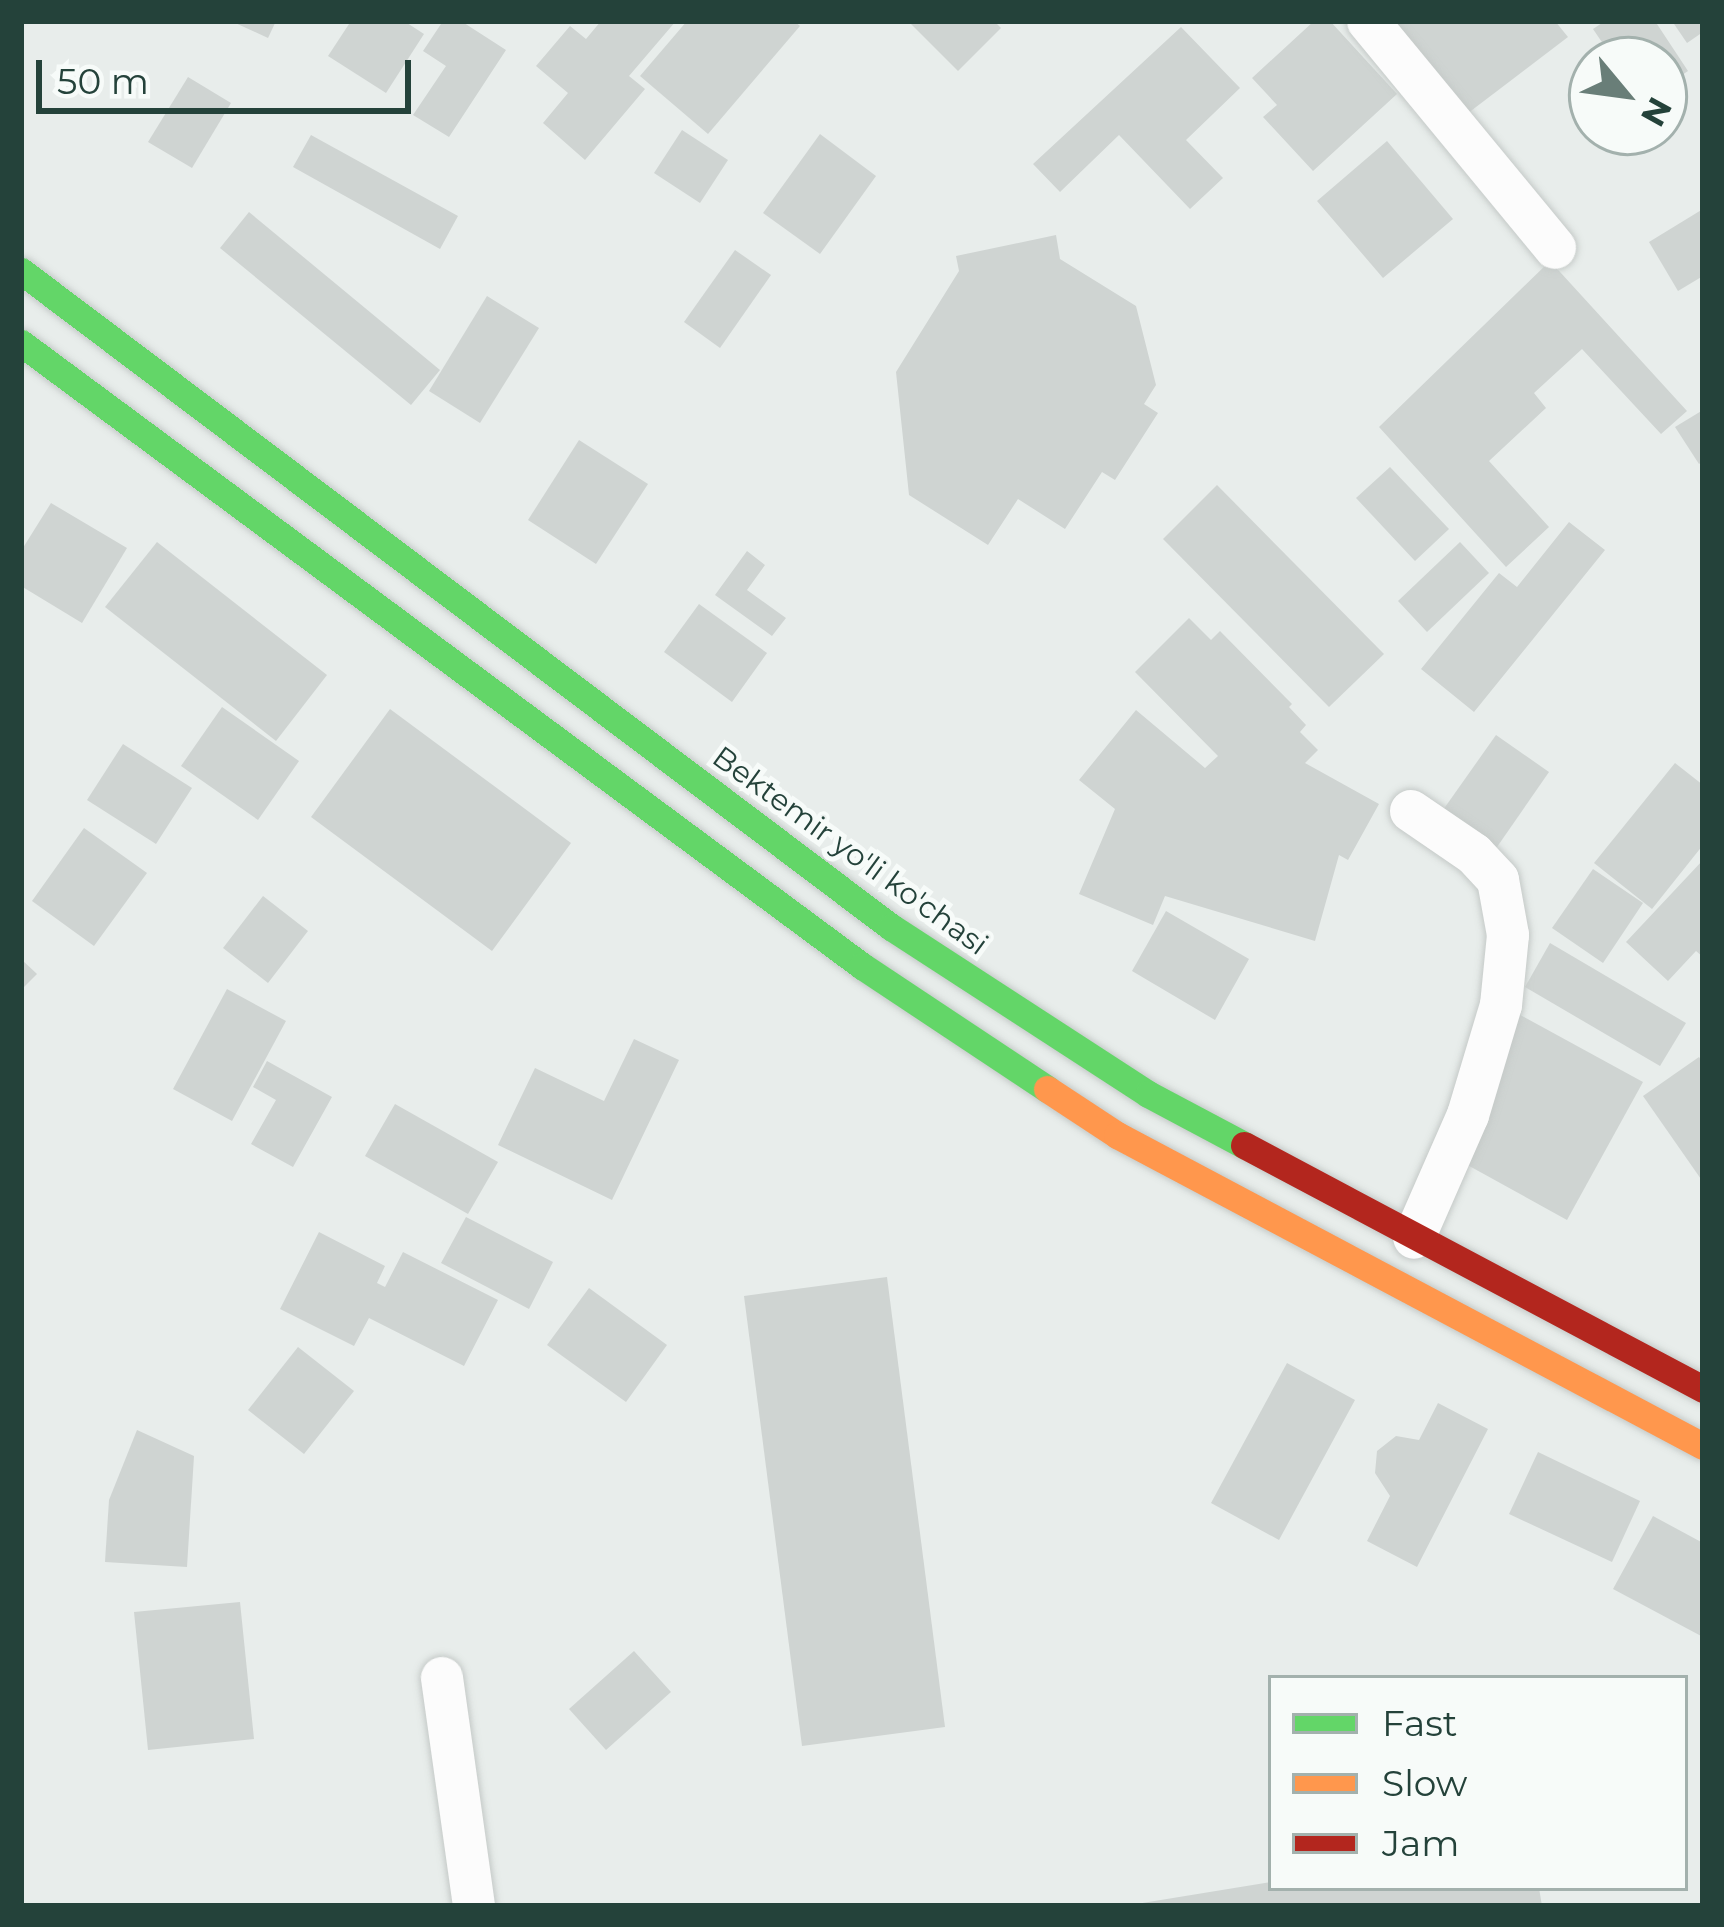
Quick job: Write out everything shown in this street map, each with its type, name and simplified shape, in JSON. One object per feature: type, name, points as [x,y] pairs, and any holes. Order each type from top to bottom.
[{"type":"highway","name":"Bektemir yo'li ko'chasi","points":[[21,271],[891,927],[1148,1094],[1703,1389]]},
{"type":"highway","points":[[21,343],[862,967],[1117,1135],[1703,1446]]},
{"type":"street","points":[[1368,21],[1555,248]]},
{"type":"street","points":[[1411,812],[1474,854],[1498,880],[1508,935],[1501,1005],[1468,1115],[1414,1238]]},
{"type":"street","points":[[442,1678],[474,1906]]},
{"type":"building","points":[[231,21],[276,21],[268,38]]},
{"type":"building","points":[[351,21],[404,21],[424,34],[386,93],[328,56]]},
{"type":"building","points":[[443,21],[461,21],[506,50],[449,137],[413,115],[446,66],[423,51]]},
{"type":"building","points":[[601,21],[676,21],[629,76],[645,89],[585,160],[543,123],[568,93],[536,66],[570,26],[586,39]]},
{"type":"building","points":[[687,21],[794,21],[800,26],[708,134],[640,76]]},
{"type":"building","points":[[908,21],[994,21],[1001,28],[958,71]]},
{"type":"building","points":[[1314,21],[1330,21],[1397,94],[1313,171],[1263,117],[1277,105],[1252,78]]},
{"type":"building","points":[[1385,21],[1555,21],[1568,37],[1459,120]]},
{"type":"building","points":[[1605,21],[1655,21],[1665,36],[1598,36],[1593,29]]},
{"type":"building","points":[[1672,21],[1703,21],[1703,32],[1688,42],[1688,36],[1682,36]]},
{"type":"building","points":[[1181,27],[1240,88],[1186,140],[1223,178],[1190,209],[1119,135],[1060,192],[1033,164]]},
{"type":"building","points":[[188,77],[231,103],[192,168],[148,142]]},
{"type":"building","points":[[682,130],[728,160],[700,203],[654,173]]},
{"type":"building","points":[[820,134],[876,176],[820,254],[763,213]]},
{"type":"building","points":[[311,135],[458,216],[440,249],[293,167]]},
{"type":"building","points":[[1387,141],[1453,219],[1383,278],[1317,201]]},
{"type":"building","points":[[1703,209],[1703,276],[1678,291],[1649,242]]},
{"type":"building","points":[[249,212],[440,370],[411,405],[220,248]]},
{"type":"building","points":[[1056,235],[1060,259],[1136,306],[1156,385],[1144,404],[1158,413],[1115,480],[1102,472],[1065,529],[1018,499],[988,545],[909,495],[896,372],[959,271],[956,256]]},
{"type":"building","points":[[735,250],[771,275],[720,348],[684,322]]},
{"type":"building","points":[[1550,261],[1687,411],[1661,434],[1582,349],[1534,393],[1546,408],[1489,461],[1549,527],[1506,567],[1379,427]]},
{"type":"building","points":[[487,296],[539,328],[480,423],[429,391]]},
{"type":"building","points":[[1703,410],[1703,461],[1699,464],[1675,427]]},
{"type":"building","points":[[579,440],[648,484],[596,564],[528,520]]},
{"type":"building","points":[[1390,467],[1449,529],[1415,561],[1356,498]]},
{"type":"building","points":[[1217,485],[1384,654],[1329,707],[1163,539]]},
{"type":"building","points":[[51,503],[127,548],[82,623],[21,586],[21,551]]},
{"type":"building","points":[[1569,522],[1605,550],[1474,712],[1421,669],[1499,573],[1517,587]]},
{"type":"building","points":[[157,542],[327,675],[276,741],[105,607]]},
{"type":"building","points":[[1460,542],[1489,573],[1427,632],[1398,601]]},
{"type":"building","points":[[747,551],[765,565],[747,590],[786,618],[772,636],[715,595]]},
{"type":"building","points":[[699,604],[767,653],[732,702],[664,652]]},
{"type":"building","points":[[1189,618],[1211,640],[1220,631],[1292,704],[1289,707],[1306,725],[1300,732],[1318,750],[1305,763],[1379,804],[1348,860],[1339,855],[1315,941],[1165,896],[1153,925],[1079,894],[1115,809],[1079,780],[1136,710],[1205,768],[1218,756],[1135,672]]},
{"type":"building","points":[[222,707],[299,761],[258,820],[181,766]]},
{"type":"building","points":[[390,709],[571,843],[492,951],[311,817]]},
{"type":"building","points":[[1496,735],[1549,772],[1497,847],[1443,810]]},
{"type":"building","points":[[123,744],[192,788],[156,844],[87,800]]},
{"type":"building","points":[[1675,763],[1703,785],[1703,845],[1652,909],[1594,863]]},
{"type":"building","points":[[84,828],[147,873],[94,946],[32,901]]},
{"type":"building","points":[[1703,860],[1703,957],[1696,951],[1668,981],[1626,942]]},
{"type":"building","points":[[1593,869],[1643,903],[1603,963],[1552,928]]},
{"type":"building","points":[[263,896],[308,931],[268,983],[223,948]]},
{"type":"building","points":[[1166,911],[1249,959],[1215,1020],[1132,971]]},
{"type":"building","points":[[1550,943],[1686,1023],[1660,1066],[1525,987]]},
{"type":"building","points":[[21,959],[37,974],[21,990]]},
{"type":"building","points":[[227,989],[286,1021],[232,1121],[173,1089]]},
{"type":"building","points":[[1513,1011],[1643,1082],[1567,1220],[1462,1162]]},
{"type":"building","points":[[634,1039],[679,1060],[612,1200],[498,1145],[535,1068],[604,1101]]},
{"type":"building","points":[[1699,1057],[1703,1063],[1703,1182],[1643,1096]]},
{"type":"building","points":[[267,1061],[332,1097],[293,1167],[251,1144],[276,1100],[253,1087]]},
{"type":"building","points":[[395,1104],[498,1162],[468,1214],[365,1156]]},
{"type":"building","points":[[466,1217],[553,1262],[529,1309],[441,1263]]},
{"type":"building","points":[[319,1232],[385,1266],[377,1283],[385,1287],[403,1252],[498,1300],[464,1366],[369,1318],[354,1346],[280,1309]]},
{"type":"building","points":[[887,1277],[945,1727],[802,1746],[744,1296]]},
{"type":"building","points":[[589,1288],[667,1345],[626,1402],[547,1345]]},
{"type":"building","points":[[298,1347],[354,1391],[304,1454],[248,1410]]},
{"type":"building","points":[[1287,1363],[1355,1400],[1279,1540],[1211,1503]]},
{"type":"building","points":[[1438,1403],[1488,1429],[1417,1567],[1367,1541],[1390,1496],[1375,1473],[1377,1451],[1396,1436],[1419,1440]]},
{"type":"building","points":[[137,1430],[194,1456],[187,1567],[105,1562],[109,1500]]},
{"type":"building","points":[[1538,1452],[1640,1501],[1612,1562],[1509,1514]]},
{"type":"building","points":[[1653,1516],[1703,1543],[1703,1637],[1613,1589]]},
{"type":"building","points":[[240,1602],[254,1739],[148,1750],[134,1612]]},
{"type":"building","points":[[634,1651],[671,1692],[606,1750],[569,1709]]},
{"type":"building","points":[[1268,1882],[1268,1891],[1540,1891],[1542,1906],[1124,1906]]},
{"type":"traffic: fast","points":[[21,271],[891,927],[1148,1094],[1244,1145]]},
{"type":"traffic: fast","points":[[21,343],[862,966],[1047,1089]]},
{"type":"traffic: slow","points":[[1047,1089],[1117,1135],[1703,1446]]},
{"type":"traffic: jam","points":[[1244,1145],[1703,1389]]}]
